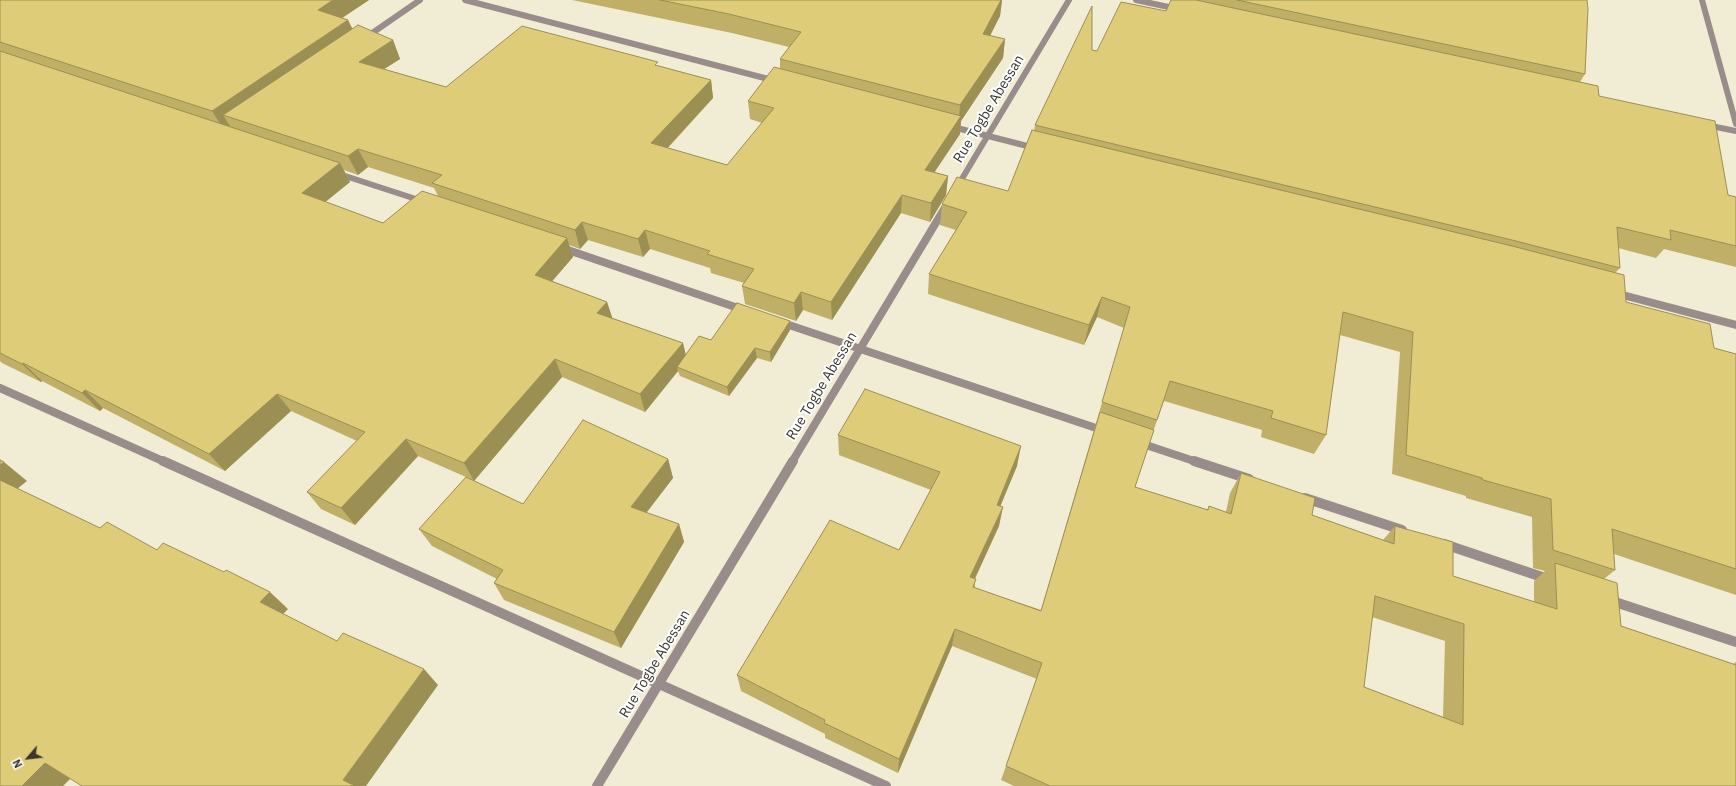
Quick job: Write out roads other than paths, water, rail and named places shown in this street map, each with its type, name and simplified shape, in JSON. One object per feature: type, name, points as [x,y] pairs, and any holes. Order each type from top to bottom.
[{"type":"street","points":[[361,41],[420,0]]},
{"type":"street","points":[[465,0],[780,82]]},
{"type":"street","name":"Rue Togbe Abessan","points":[[597,786],[1069,0]]},
{"type":"street","points":[[1136,0],[1182,10]]},
{"type":"street","points":[[1702,0],[1736,124]]},
{"type":"street","points":[[1697,123],[1736,131]]},
{"type":"street","points":[[941,124],[1042,150]]},
{"type":"street","points":[[331,171],[429,204]]},
{"type":"street","points":[[558,247],[754,313]]},
{"type":"street","points":[[1606,290],[1736,325]]},
{"type":"street","points":[[769,318],[1117,435]]},
{"type":"street","points":[[0,388],[886,786]]},
{"type":"street","points":[[1132,440],[1260,483]]},
{"type":"street","points":[[1298,496],[1411,534]]},
{"type":"street","points":[[1434,541],[1555,582]]},
{"type":"street","points":[[1600,597],[1736,642]]}]
